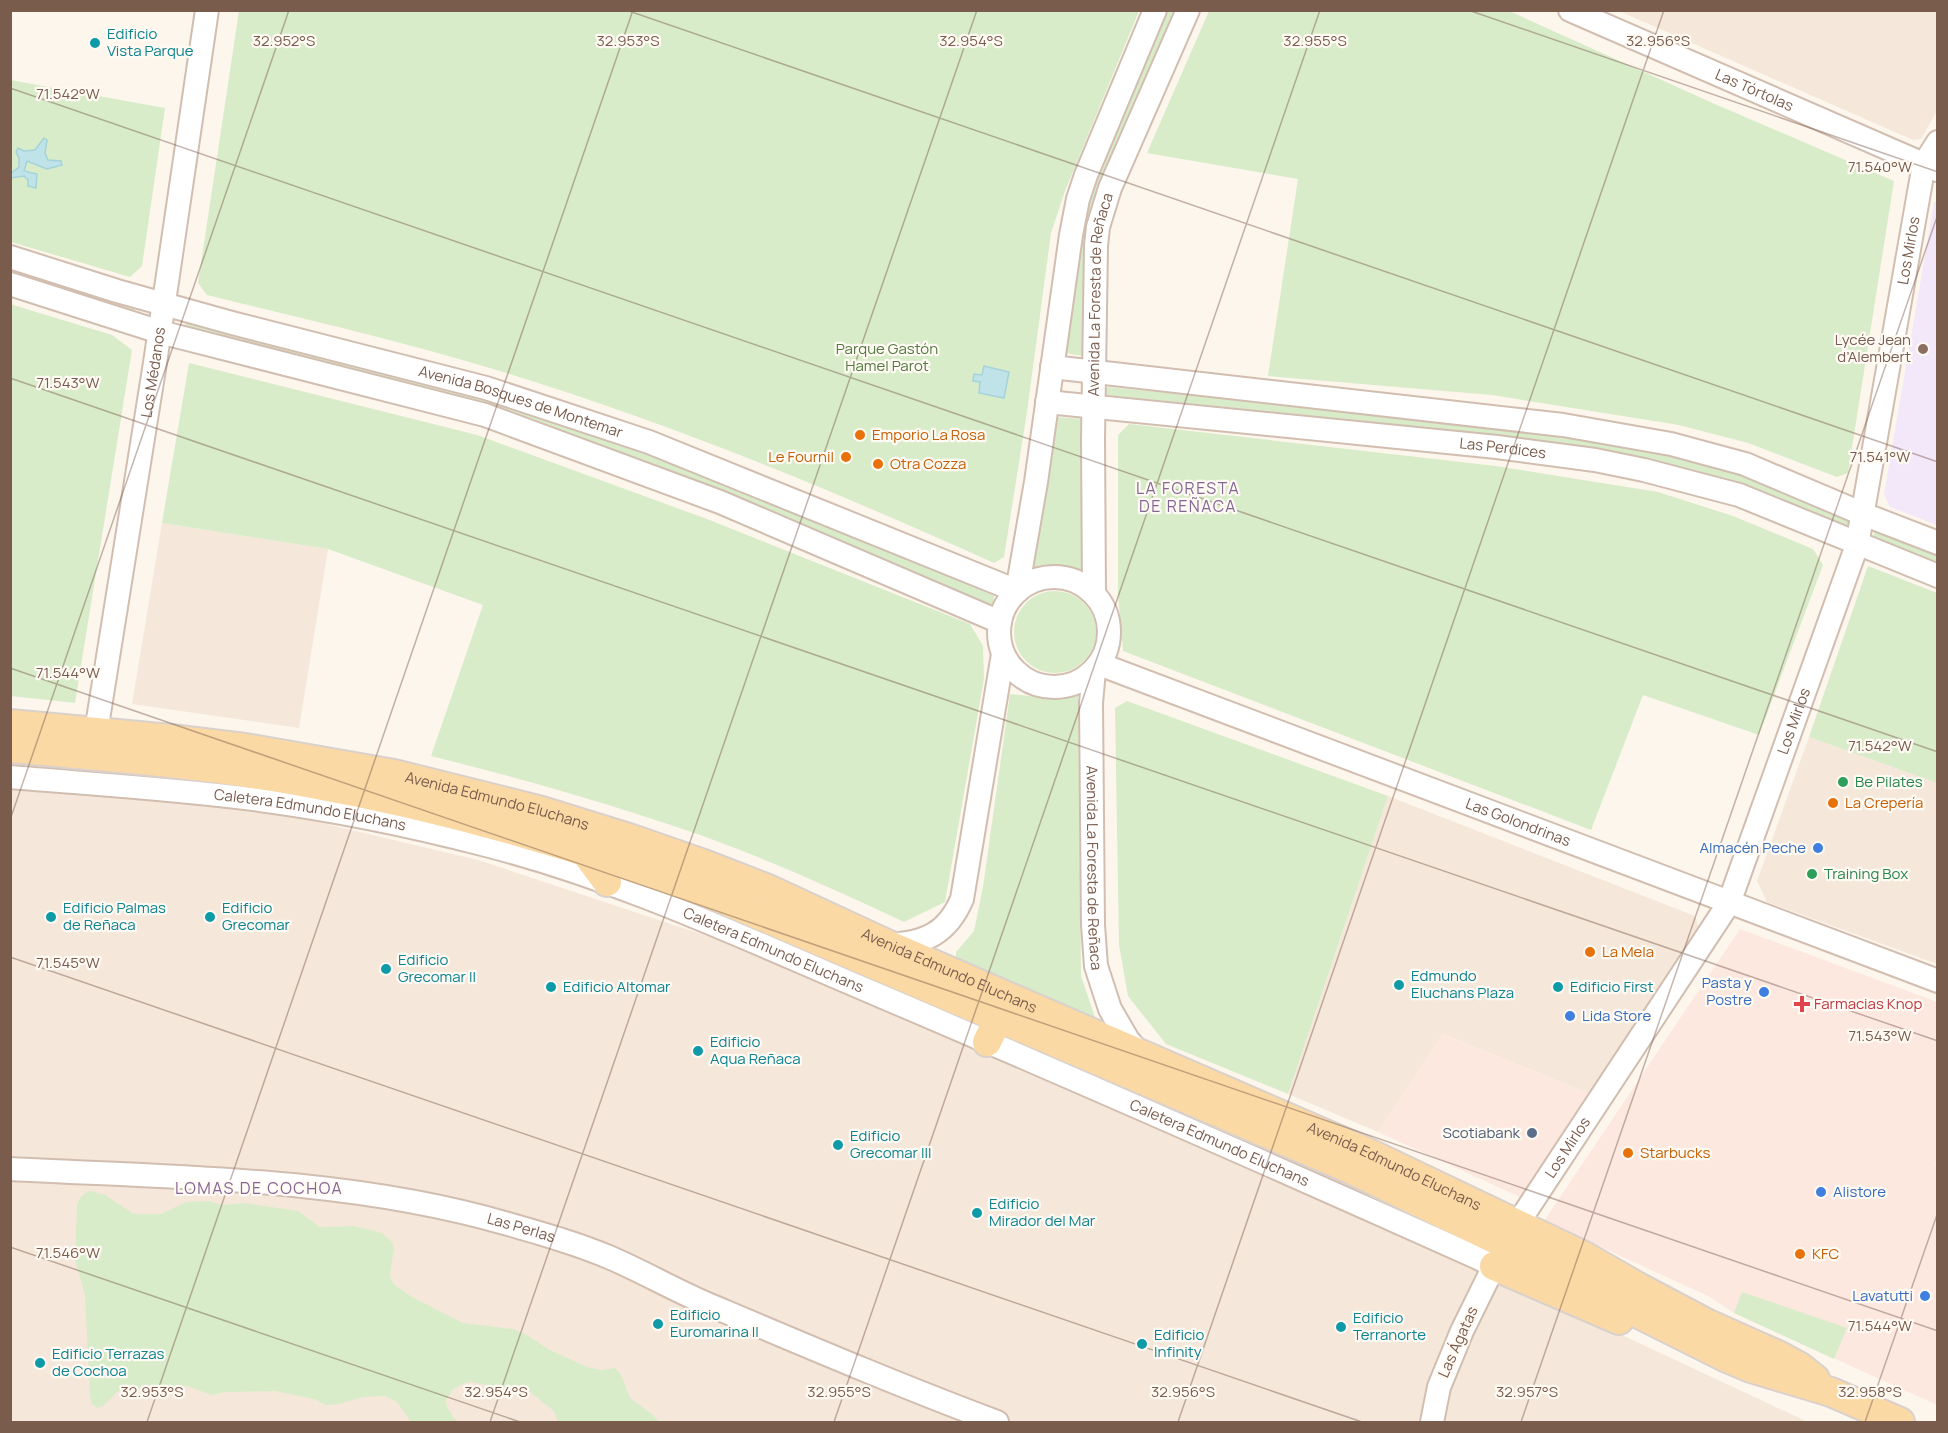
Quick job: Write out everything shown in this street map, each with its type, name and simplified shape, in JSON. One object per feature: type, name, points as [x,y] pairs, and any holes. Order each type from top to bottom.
[{"type":"main road","name":"Avenida Edmundo Eluchans","points":[[10,724],[245,748],[320,760],[467,791],[542,811],[632,839],[723,872],[806,906],[889,945],[1362,1150],[1507,1244],[1572,1300],[1644,1330],[1698,1344],[1751,1368],[1831,1392],[1900,1422]]},
{"type":"main road","name":"Avenida Edmundo Eluchans","points":[[10,748],[171,763],[311,783],[448,813],[584,850],[721,899],[993,1030],[1350,1169],[1507,1244],[1586,1257],[1706,1323],[1800,1367],[1831,1392]]},
{"type":"main road","points":[[542,811],[557,822],[584,850],[606,882]]},
{"type":"main road","points":[[993,1030],[1009,1009],[1024,1004]]},
{"type":"street","name":"Los Médanos","points":[[96,732],[160,332],[207,10]]},
{"type":"street","name":"Avenida La Foresta de Reñaca","points":[[1000,622],[1009,600],[1017,591],[1078,199],[1155,10]]},
{"type":"street","name":"Avenida La Foresta de Reñaca","points":[[1139,1053],[1128,1040],[1110,1009],[1096,966],[1093,925],[1091,703],[1096,667],[1108,641],[1109,628],[1102,604],[1094,594],[1096,246],[1103,208],[1110,188],[1188,10]]},
{"type":"street","name":"Las Tórtolas","points":[[1570,10],[1931,168]]},
{"type":"street","name":"Los Mirlos","points":[[1507,1244],[1729,903],[1857,545],[1938,142]]},
{"type":"street","name":"Avenida Bosques de Montemar","points":[[10,257],[164,304],[486,388],[649,442],[1017,591]]},
{"type":"street","name":"Avenida Bosques de Montemar","points":[[10,284],[160,332],[485,415],[720,502],[1000,622]]},
{"type":"street","name":"Las Perdices","points":[[1052,367],[1617,433],[1671,444],[1744,464],[1938,543]]},
{"type":"street","name":"Las Perdices","points":[[1047,402],[1497,447],[1595,460],[1663,474],[1739,495],[1857,545],[1938,576]]},
{"type":"street","points":[[1017,591],[1043,578],[1058,577],[1071,579],[1094,594]]},
{"type":"street","points":[[889,945],[917,942],[935,934],[950,921],[963,899],[1003,654],[999,633],[1000,622]]},
{"type":"street","points":[[1003,654],[1013,669],[1027,680],[1044,686],[1062,687],[1079,681],[1096,667]]},
{"type":"street","name":"Las Golondrinas","points":[[1096,667],[1938,981]]},
{"type":"street","name":"Caletera Edmundo Eluchans","points":[[10,777],[205,794],[324,809],[475,842],[606,882],[993,1030]]},
{"type":"street","name":"Las Perlas","points":[[10,1169],[306,1186],[400,1199],[496,1221],[559,1239],[610,1258],[688,1295],[888,1381],[997,1422]]},
{"type":"street","name":"Las Ágatas","points":[[1432,1422],[1439,1387],[1466,1324],[1507,1244]]},
{"type":"shaded area","points":[[1619,11],[1937,11],[1937,111],[1921,139],[1913,140]]},
{"type":"shaded area","name":"Lycée Jean d’Alembert","points":[[1937,200],[1937,525],[1890,507],[1884,494],[1934,203]]},
{"type":"shaded area","points":[[162,523],[328,549],[299,728],[132,704]]},
{"type":"shaded area","points":[[1809,737],[1937,783],[1937,964],[1767,902],[1757,881]]},
{"type":"shaded area","points":[[10,788],[267,810],[478,860],[731,944],[1485,1271],[1808,1422],[11,1422]]},
{"type":"shaded area","points":[[1388,796],[1695,916],[1698,926],[1590,1094],[1443,1034],[1378,1132],[1288,1094]]},
{"type":"shaded area","points":[[1740,929],[1937,1002],[1938,1156],[1935,1164],[1938,1166],[1937,1405],[1734,1313],[1708,1296],[1544,1221]]},
{"type":"shaded area","points":[[1443,1034],[1590,1094],[1520,1197],[1378,1132]]},
{"type":"green space","points":[[1507,10],[1708,101],[1894,181],[1848,473],[1837,477],[1748,443],[1679,425],[1492,395],[1268,376],[1298,179],[1147,153],[1209,11]]},
{"type":"green space","name":"Parque Gastón Hamel Parot","points":[[239,11],[1139,11],[1065,191],[1051,233],[1027,412],[1004,557],[994,563],[806,481],[678,431],[548,386],[414,347],[207,295],[198,283]]},
{"type":"green space","points":[[1166,11],[1176,11],[1108,169],[1084,356],[1064,353],[1078,238],[1105,149]]},
{"type":"green space","points":[[10,80],[165,108],[142,266],[130,277],[11,242]]},
{"type":"green space","points":[[11,266],[135,306],[135,313],[11,275]]},
{"type":"green space","points":[[10,304],[112,335],[132,350],[75,703],[11,696]]},
{"type":"green space","points":[[187,321],[450,386],[612,439],[844,531],[994,596],[994,603],[989,606],[845,542],[609,448],[504,412],[184,327]]},
{"type":"green space","points":[[189,363],[477,435],[707,519],[970,624],[983,646],[984,679],[945,902],[904,922],[805,877],[703,836],[568,793],[431,756],[483,605],[328,549],[162,523]]},
{"type":"green space","points":[[1108,387],[1514,428],[1655,451],[1756,479],[1847,518],[1849,521],[1847,527],[1843,527],[1752,488],[1695,470],[1580,448],[1512,437],[1108,395],[1104,391]]},
{"type":"green space","points":[[1053,417],[1086,419],[1084,574],[1058,566],[1031,570]]},
{"type":"green space","points":[[1129,424],[1496,466],[1658,492],[1733,516],[1813,549],[1823,565],[1759,735],[1643,695],[1591,830],[1123,651],[1118,595],[1118,435]]},
{"type":"green space","points":[[1875,530],[1937,553],[1937,564],[1876,539],[1873,537]]},
{"type":"green space","points":[[1868,566],[1937,593],[1937,783],[1809,737]]},
{"type":"green space","points":[[1047,591],[1063,591],[1078,598],[1089,609],[1096,624],[1093,648],[1084,661],[1063,673],[1047,673],[1032,666],[1021,655],[1014,640],[1014,624],[1021,609],[1032,598]]},
{"type":"green space","points":[[1078,693],[1081,976],[1098,1026],[956,965],[956,952],[974,931],[983,887],[1010,694],[1049,698]]},
{"type":"green space","points":[[1127,701],[1388,796],[1288,1094],[1166,1044],[1128,996],[1119,945],[1115,708]]},
{"type":"green space","points":[[91,1191],[105,1195],[132,1213],[161,1214],[186,1202],[209,1201],[222,1205],[244,1203],[298,1211],[320,1227],[354,1226],[382,1233],[392,1242],[394,1248],[391,1280],[412,1297],[463,1323],[513,1329],[548,1349],[587,1367],[601,1370],[615,1368],[620,1373],[630,1398],[659,1422],[558,1422],[554,1411],[530,1392],[472,1382],[453,1389],[446,1400],[447,1407],[457,1422],[411,1422],[397,1402],[385,1396],[363,1397],[326,1405],[314,1399],[275,1391],[225,1392],[212,1395],[187,1386],[162,1391],[130,1387],[117,1392],[103,1406],[97,1408],[92,1404],[90,1396],[85,1295],[75,1260],[77,1205],[82,1196]]},
{"type":"green space","points":[[1742,1292],[1847,1328],[1834,1359],[1734,1313]]},
{"type":"water","points":[[44,138],[47,140],[45,153],[48,160],[61,161],[62,165],[47,169],[27,161],[24,171],[37,174],[36,188],[28,186],[28,180],[24,176],[11,178],[11,173],[19,167],[16,152],[18,148],[24,151],[35,150]]},
{"type":"water","points":[[984,366],[1009,372],[1004,398],[979,393],[980,382],[973,381],[974,374],[982,375]]},
{"type":"place","name":"Edificio Vista Parque","points":[[95,43]]},
{"type":"place","name":"Lycée Jean d’Alembert","points":[[1923,349]]},
{"type":"place","name":"Emporio La Rosa","points":[[860,435]]},
{"type":"place","name":"Le Fournil","points":[[846,457]]},
{"type":"place","name":"Otra Cozza","points":[[878,464]]},
{"type":"place","name":"Be Pilates","points":[[1843,782]]},
{"type":"place","name":"La Crepería","points":[[1833,803]]},
{"type":"place","name":"Almacén Peche","points":[[1818,848]]},
{"type":"place","name":"Training Box","points":[[1812,874]]},
{"type":"place","name":"Edificio Palmas de Reñaca","points":[[51,917]]},
{"type":"place","name":"Edificio Grecomar","points":[[210,917]]},
{"type":"place","name":"La Mela","points":[[1590,952]]},
{"type":"place","name":"Edificio Grecomar II","points":[[386,969]]},
{"type":"place","name":"Edmundo Eluchans Plaza","points":[[1399,985]]},
{"type":"place","name":"Edificio Altomar","points":[[551,987]]},
{"type":"place","name":"Edificio First","points":[[1558,987]]},
{"type":"place","name":"Pasta y Postre","points":[[1764,992]]},
{"type":"place","name":"Farmacias Knop","points":[[1802,1004]]},
{"type":"place","name":"Lida Store","points":[[1570,1016]]},
{"type":"place","name":"Edificio Aqua Reñaca","points":[[698,1051]]},
{"type":"place","name":"Scotiabank","points":[[1532,1133]]},
{"type":"place","name":"Edificio Grecomar III","points":[[838,1145]]},
{"type":"place","name":"Starbucks","points":[[1628,1153]]},
{"type":"place","name":"Alistore","points":[[1821,1192]]},
{"type":"place","name":"Edificio Mirador del Mar","points":[[977,1213]]},
{"type":"place","name":"KFC","points":[[1800,1254]]},
{"type":"place","name":"Lavatutti","points":[[1925,1296]]},
{"type":"place","name":"Edificio Euromarina II","points":[[658,1324]]},
{"type":"place","name":"Edificio Terranorte","points":[[1341,1327]]},
{"type":"place","name":"Edificio Infinity","points":[[1142,1344]]},
{"type":"place","name":"Edificio Terrazas de Cochoa","points":[[40,1363]]},
{"type":"district","name":"LA FORESTA DE REÑACA","points":[[1188,497]]},
{"type":"district","name":"LOMAS DE COCHOA","points":[[259,1188]]}]
